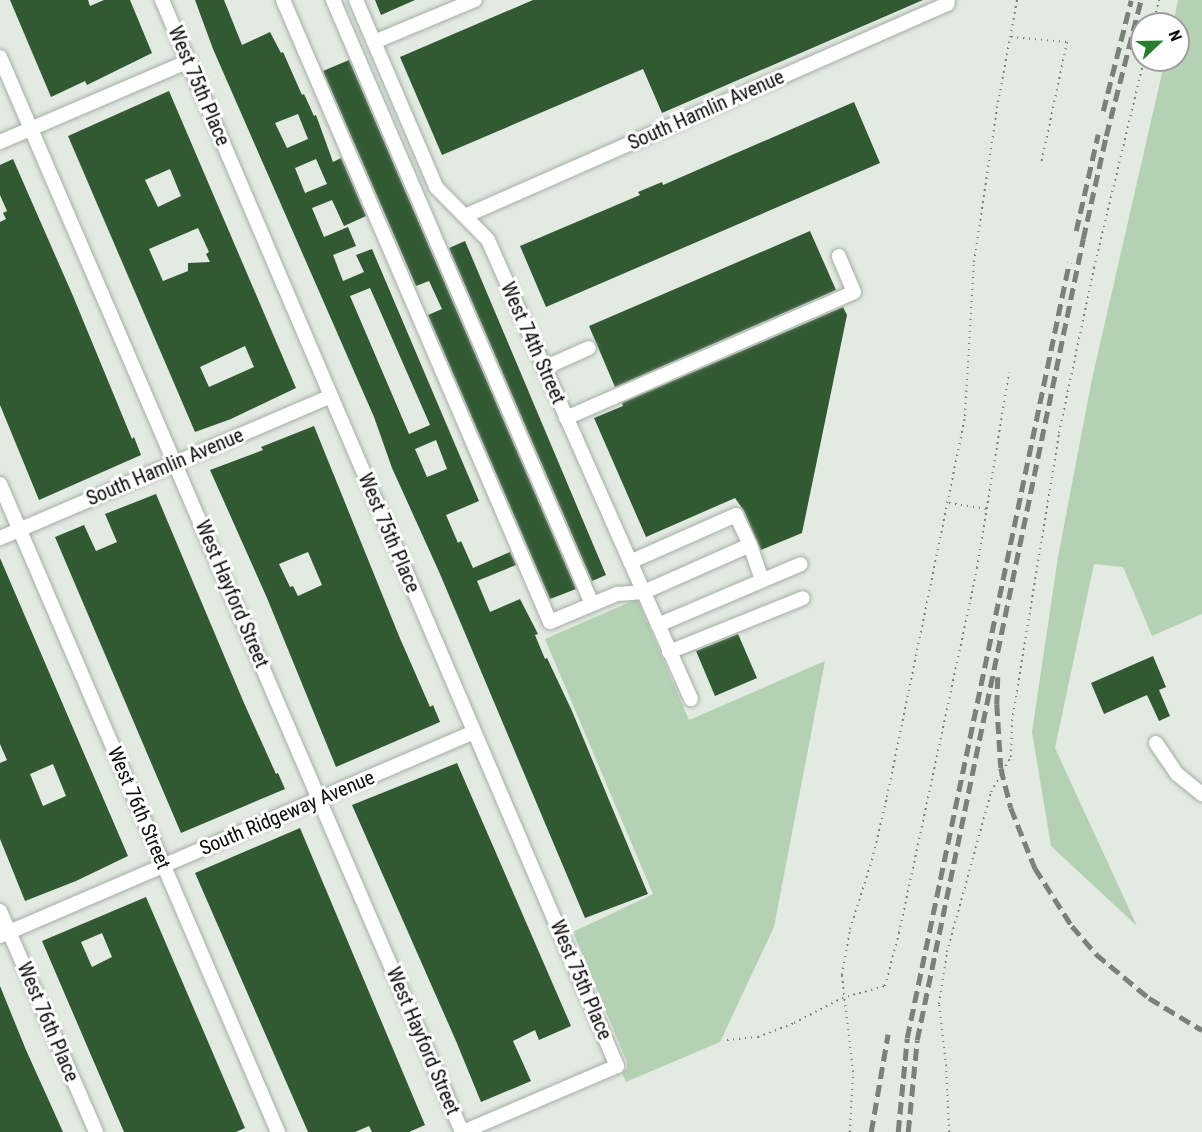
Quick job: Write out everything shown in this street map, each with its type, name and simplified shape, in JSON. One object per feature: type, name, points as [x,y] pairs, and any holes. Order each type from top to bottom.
[{"type":"street","name":"West 75th Place","points":[[162,0],[617,1066],[463,1132]]},
{"type":"street","points":[[283,0],[550,622],[617,594],[644,592],[750,545]]},
{"type":"street","points":[[333,0],[592,604]]},
{"type":"street","name":"West 74th Street","points":[[356,0],[436,187],[488,240],[691,699]]},
{"type":"street","points":[[374,42],[475,0]]},
{"type":"street","name":"South Hamlin Avenue","points":[[465,216],[948,2]]},
{"type":"street","name":"West Hayford Street","points":[[0,57],[463,1132]]},
{"type":"street","points":[[0,142],[189,61]]},
{"type":"street","points":[[566,418],[854,292],[839,256]]},
{"type":"street","points":[[544,368],[590,348]]},
{"type":"street","name":"South Hamlin Avenue","points":[[0,538],[331,396]]},
{"type":"street","name":"West 76th Street","points":[[0,484],[278,1132]]},
{"type":"street","points":[[630,562],[736,515],[750,545],[762,580]]},
{"type":"street","points":[[658,625],[801,564]]},
{"type":"street","points":[[669,652],[803,598]]},
{"type":"street","name":"South Ridgeway Avenue","points":[[5,934],[474,732]]},
{"type":"street","points":[[1156,743],[1159,752],[1177,774],[1202,794]]},
{"type":"street","name":"West 76th Place","points":[[0,911],[5,934],[96,1132]]},
{"type":"path","points":[[850,1132],[854,1072],[842,975],[850,929],[872,860],[887,797],[965,416],[974,262],[1017,0]]},
{"type":"path","points":[[1010,36],[1067,42],[1041,164]]},
{"type":"path","points":[[949,1132],[946,1066],[939,1004],[947,952],[991,792],[1011,757],[1012,720],[1059,433],[1094,268],[1141,72]]},
{"type":"path","points":[[727,1040],[758,1037],[794,1023],[844,998],[885,986],[945,720],[988,509],[1009,373]]},
{"type":"path","points":[[948,503],[988,509]]},
{"type":"green space","points":[[1178,0],[1202,0],[1202,614],[1152,636],[1123,567],[1094,564],[1055,748],[1137,926],[1051,846],[1032,732],[1058,557],[1092,379],[1162,72],[1190,72],[1190,12],[1176,12]]},
{"type":"green space","points":[[637,599],[689,720],[825,661],[774,927],[720,1042],[626,1082],[622,1073],[627,1069],[627,1062],[573,932],[653,894],[545,639]]},
{"type":"building","points":[[10,0],[88,0],[90,6],[104,0],[130,0],[152,53],[87,85],[85,81],[51,97]]},
{"type":"building","points":[[195,0],[224,0],[242,45],[270,32],[281,53],[283,52],[302,95],[304,94],[314,116],[316,115],[333,162],[341,158],[366,216],[344,226],[332,200],[312,208],[324,237],[348,227],[356,246],[333,255],[343,281],[364,272],[356,255],[372,249],[479,501],[446,515],[458,543],[461,541],[473,568],[510,552],[516,565],[477,581],[490,612],[520,599],[538,634],[535,635],[545,659],[547,658],[572,711],[648,894],[585,918],[440,574],[392,468],[374,417],[213,49]],"holes":[[[298,114],[308,139],[287,148],[275,123]],[[316,159],[327,184],[305,193],[295,168]],[[370,288],[430,425],[409,434],[350,296]],[[436,440],[447,469],[427,477],[415,449]]]},
{"type":"building","points":[[375,0],[415,0],[381,15]]},
{"type":"building","points":[[533,0],[923,0],[662,113],[643,69],[442,155],[400,57]]},
{"type":"building","points":[[349,60],[576,589],[550,599],[428,315],[442,309],[429,281],[416,286],[323,71]]},
{"type":"building","points":[[169,91],[296,388],[231,419],[195,432],[68,136]],"holes":[[[170,169],[181,196],[158,207],[145,180]],[[198,228],[209,252],[206,254],[210,262],[188,263],[188,271],[163,281],[149,249]],[[245,346],[254,367],[209,387],[200,367]]]},
{"type":"building","points":[[854,102],[880,163],[546,307],[520,246],[640,195],[638,192],[662,182],[663,185]]},
{"type":"building","points":[[13,159],[132,439],[134,437],[141,455],[39,500],[0,405],[0,222],[6,219],[3,213],[7,211],[0,195],[0,165]]},
{"type":"building","points":[[810,231],[836,290],[615,387],[589,326]]},
{"type":"building","points":[[465,241],[606,575],[592,581],[449,248]]},
{"type":"building","points":[[843,307],[847,315],[802,533],[761,550],[744,511],[735,498],[646,537],[594,418],[623,406],[622,403]]},
{"type":"building","points":[[314,426],[399,636],[430,707],[433,705],[440,722],[336,767],[267,598],[210,470],[263,450],[261,447]],"holes":[[[308,552],[322,585],[298,596],[293,586],[290,587],[279,564]]]},
{"type":"building","points":[[156,494],[244,703],[285,789],[181,833],[55,537],[84,525],[96,551],[117,542],[105,514]]},
{"type":"building","points":[[0,558],[128,856],[76,881],[25,901],[0,839],[0,763],[7,760],[0,744]],"holes":[[[53,764],[66,796],[43,806],[30,774]]]},
{"type":"building","points":[[738,634],[757,678],[715,696],[696,651]]},
{"type":"building","points":[[1153,656],[1166,687],[1159,690],[1170,716],[1159,721],[1147,695],[1104,714],[1091,683]]},
{"type":"building","points":[[457,763],[571,1026],[539,1040],[535,1030],[513,1041],[531,1081],[481,1102],[352,805]]},
{"type":"building","points":[[300,828],[425,1125],[409,1132],[372,1132],[369,1126],[355,1132],[308,1132],[195,873]]},
{"type":"building","points":[[146,897],[245,1128],[236,1132],[124,1132],[42,941]],"holes":[[[102,933],[112,957],[92,967],[81,942]]]},
{"type":"building","points":[[0,986],[26,1050],[63,1132],[0,1132]]},
{"type":"railway","points":[[1103,111],[1131,0]]},
{"type":"railway","points":[[908,1132],[917,1040],[1083,239],[1106,136],[1141,0]]},
{"type":"railway","points":[[1076,231],[1098,134]]},
{"type":"railway","points":[[898,1132],[907,1038],[1069,263]]},
{"type":"railway","points":[[998,677],[997,704],[1001,768],[1011,808],[1035,868],[1072,926],[1096,954],[1149,998],[1202,1030]]},
{"type":"railway","points":[[871,1132],[888,1034]]}]
